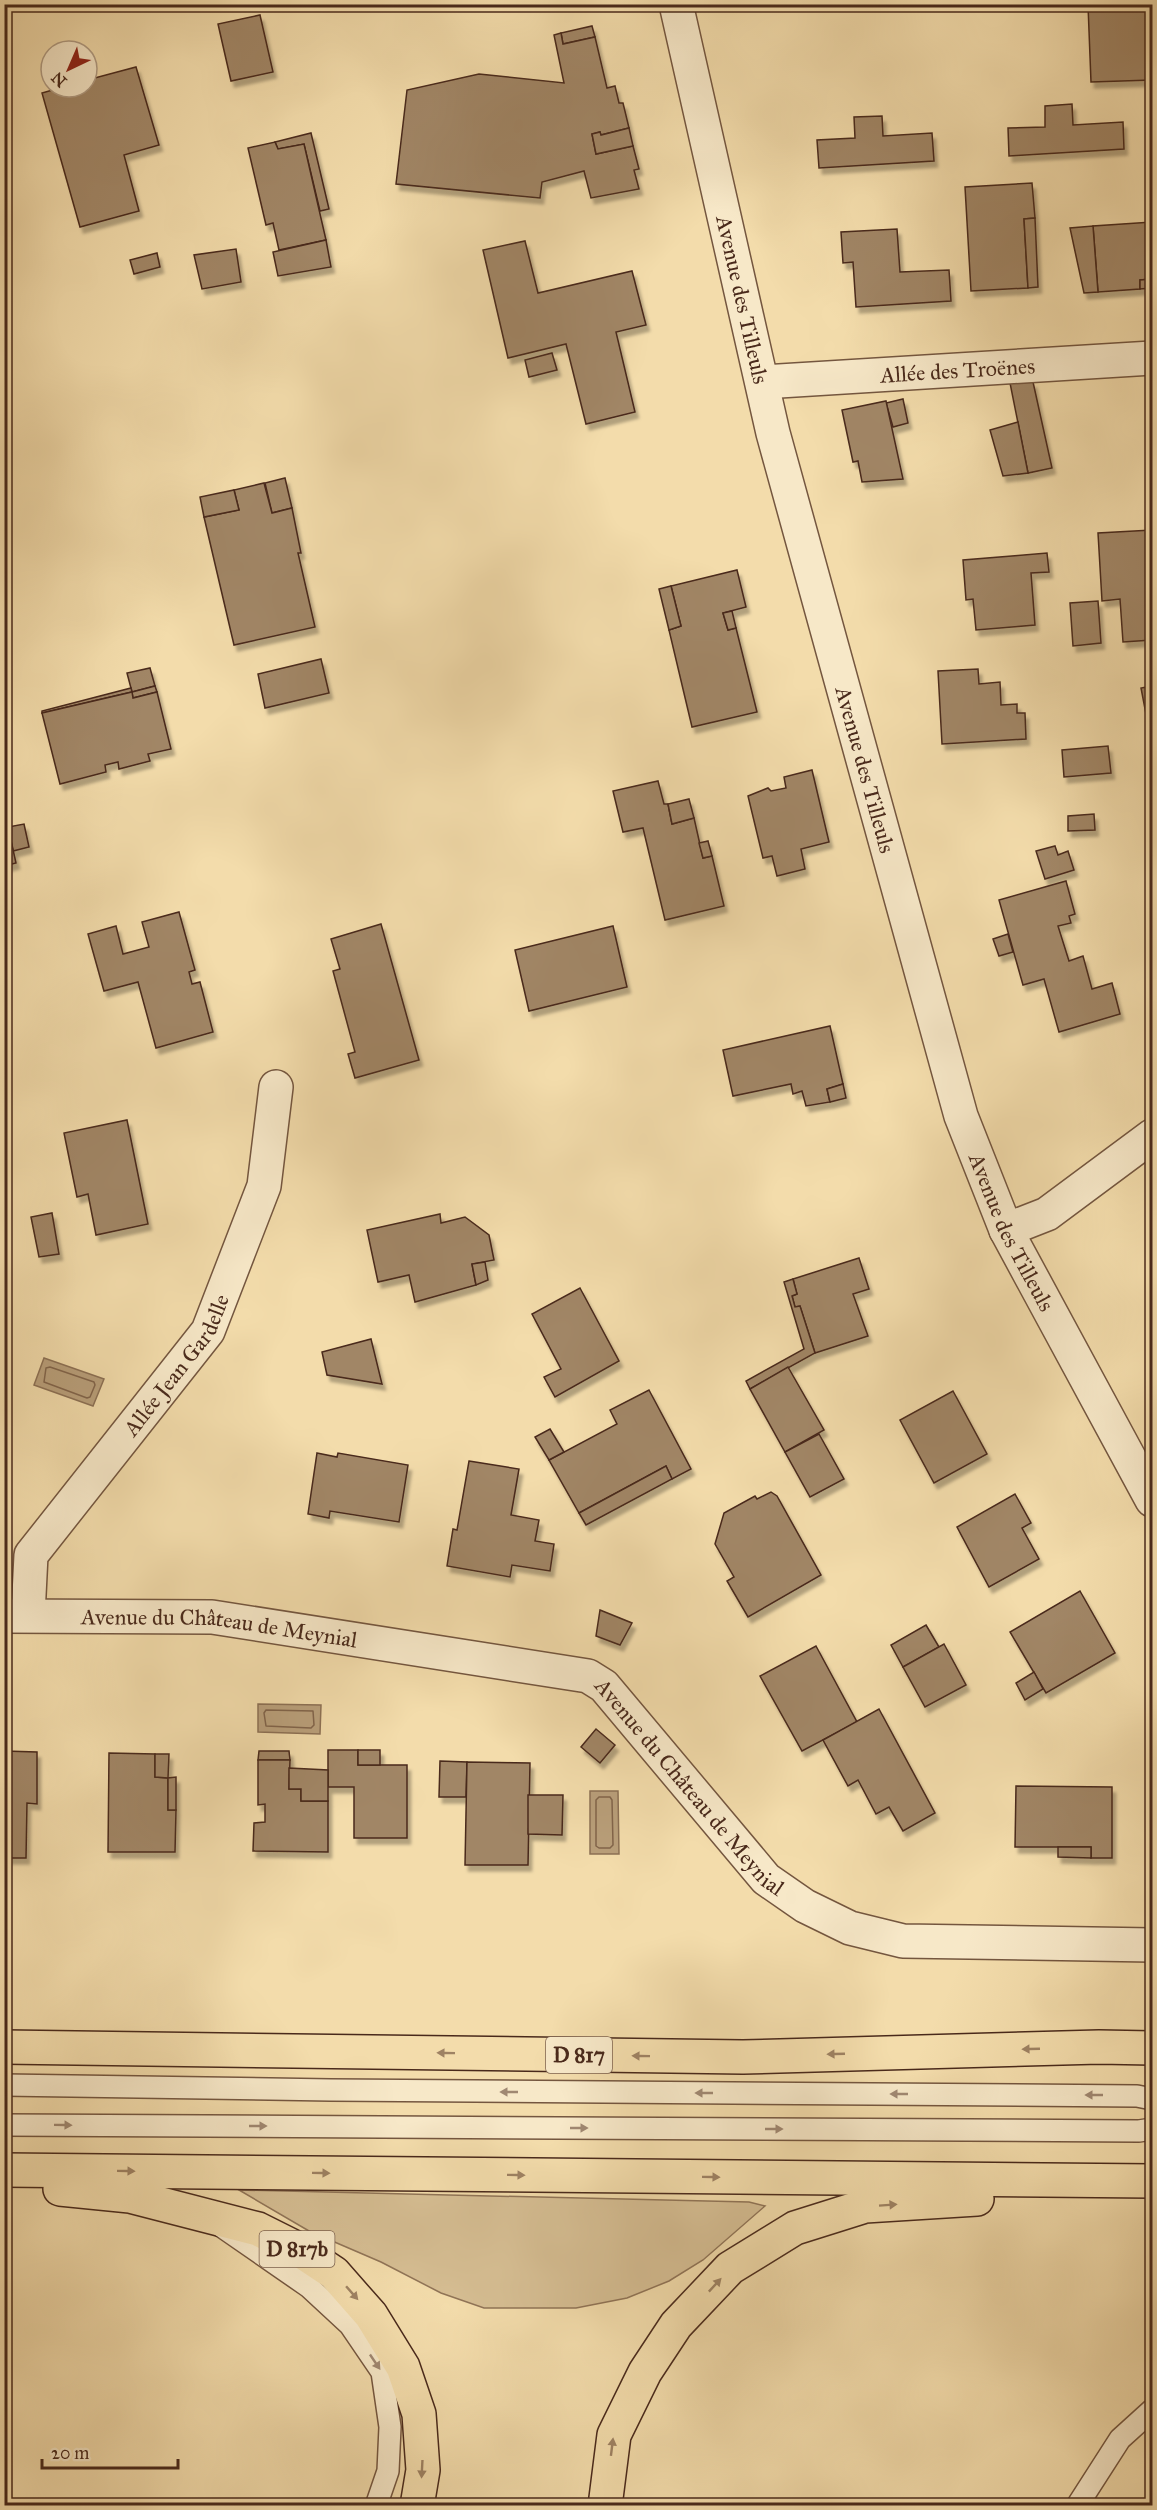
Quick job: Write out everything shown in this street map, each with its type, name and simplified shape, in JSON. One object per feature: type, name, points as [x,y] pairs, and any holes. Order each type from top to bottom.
[{"type":"main road","name":"D 817","points":[[4,2047],[743,2057],[1099,2047],[1152,2048]]},
{"type":"main road","points":[[4,2170],[1152,2181]]},
{"type":"main road","name":"D 817b","points":[[4,2183],[130,2196],[207,2214],[258,2229],[298,2249],[334,2273],[370,2315],[403,2367],[419,2414],[423,2470],[417,2505]]},
{"type":"main road","points":[[605,2505],[614,2435],[645,2372],[676,2325],[730,2268],[795,2228],[865,2206],[1152,2187]]},
{"type":"street","name":"Avenue des Tilleuls","points":[[676,4],[773,433],[961,1116],[1006,1230],[1152,1500]]},
{"type":"street","name":"Allée des Troënes","points":[[763,381],[1152,358]]},
{"type":"street","name":"Allée Jean Gardelle","points":[[16,1616],[31,1555],[208,1331],[264,1186],[276,1087]]},
{"type":"street","points":[[1006,1230],[1047,1215],[1152,1136]]},
{"type":"street","name":"Avenue du Château de Meynial","points":[[16,1616],[212,1617],[588,1676],[604,1686],[766,1879],[806,1906],[850,1928],[903,1941],[1152,1945]]},
{"type":"lane","points":[[4,2085],[331,2090],[1137,2096],[1152,2099]]},
{"type":"lane","points":[[4,2125],[1127,2131],[1152,2129]]},
{"type":"lane","points":[[207,2214],[251,2249],[309,2287],[350,2325],[382,2372],[390,2427],[388,2471],[376,2505]]},
{"type":"lane","points":[[1077,2505],[1120,2439],[1152,2410]]},
{"type":"shaded area","points":[[239,2190],[749,2202],[765,2206],[703,2260],[669,2281],[627,2298],[576,2308],[484,2308],[441,2293],[381,2262],[309,2231]]},
{"type":"water","points":[[44,1358],[104,1379],[93,1406],[34,1385]]},
{"type":"water","points":[[258,1704],[321,1705],[320,1734],[258,1732]]},
{"type":"water","points":[[590,1791],[618,1791],[619,1854],[590,1854]]},
{"type":"building","points":[[1152,4],[1152,80],[1091,82],[1088,5]]},
{"type":"building","points":[[260,15],[273,72],[231,81],[218,24]]},
{"type":"building","points":[[592,26],[595,37],[563,44],[561,33]]},
{"type":"building","points":[[561,33],[563,44],[595,37],[607,88],[615,86],[619,103],[623,103],[629,128],[601,135],[600,132],[592,134],[596,154],[633,146],[639,169],[634,170],[639,189],[591,198],[584,171],[542,182],[540,198],[396,184],[407,90],[479,74],[564,83],[554,35]]},
{"type":"building","points":[[136,67],[159,145],[124,155],[139,211],[80,227],[44,99],[99,99],[99,77]]},
{"type":"building","points":[[1072,104],[1073,125],[1123,122],[1124,149],[1009,156],[1008,128],[1045,127],[1045,106]]},
{"type":"building","points":[[882,116],[883,136],[932,133],[934,161],[819,168],[817,140],[855,138],[854,117]]},
{"type":"building","points":[[629,128],[633,146],[596,154],[592,134],[600,132],[601,135]]},
{"type":"building","points":[[311,133],[329,209],[320,211],[304,144],[278,149],[275,142]]},
{"type":"building","points":[[275,142],[278,149],[304,144],[326,240],[279,250],[273,223],[266,225],[248,148]]},
{"type":"building","points":[[1032,183],[1035,218],[1024,219],[1028,288],[971,291],[965,187]]},
{"type":"building","points":[[1035,218],[1038,287],[1028,288],[1024,219]]},
{"type":"building","points":[[1152,222],[1152,279],[1140,280],[1140,289],[1098,292],[1093,226]]},
{"type":"building","points":[[1093,226],[1098,292],[1084,293],[1070,228]]},
{"type":"building","points":[[897,229],[900,272],[949,270],[951,301],[856,307],[853,262],[843,263],[841,232]]},
{"type":"building","points":[[326,240],[331,267],[278,276],[273,252]]},
{"type":"building","points":[[525,241],[538,293],[632,271],[646,325],[616,332],[635,412],[586,424],[566,344],[508,358],[483,250]]},
{"type":"building","points":[[236,249],[241,282],[202,289],[194,255]]},
{"type":"building","points":[[157,253],[160,267],[134,274],[130,260]]},
{"type":"building","points":[[1152,279],[1152,288],[1140,289],[1140,280]]},
{"type":"building","points":[[552,353],[557,370],[529,377],[525,360]]},
{"type":"building","points":[[1033,382],[1052,468],[1028,473],[1010,383]]},
{"type":"building","points":[[903,399],[908,423],[893,427],[886,403]]},
{"type":"building","points":[[886,401],[903,479],[862,482],[858,461],[853,462],[842,410]]},
{"type":"building","points":[[1018,422],[1028,473],[1003,476],[990,430]]},
{"type":"building","points":[[285,478],[292,508],[272,513],[265,483]]},
{"type":"building","points":[[264,483],[272,513],[292,508],[301,553],[298,553],[315,627],[234,645],[204,517],[239,510],[234,490]]},
{"type":"building","points":[[234,490],[239,510],[204,517],[200,497]]},
{"type":"building","points":[[1152,530],[1152,640],[1123,642],[1120,599],[1102,601],[1098,533]]},
{"type":"building","points":[[1047,553],[1049,572],[1031,573],[1035,625],[976,630],[973,599],[966,600],[963,560]]},
{"type":"building","points":[[737,570],[746,607],[723,613],[728,630],[736,628],[757,712],[692,727],[669,630],[681,626],[671,586]]},
{"type":"building","points":[[671,586],[681,626],[669,630],[659,589]]},
{"type":"building","points":[[1098,601],[1101,643],[1073,646],[1070,603]]},
{"type":"building","points":[[732,611],[736,628],[728,630],[723,613]]},
{"type":"building","points":[[321,659],[329,693],[265,708],[258,674]]},
{"type":"building","points":[[150,668],[155,686],[132,692],[127,673]]},
{"type":"building","points":[[978,669],[979,684],[1000,682],[1001,705],[1017,704],[1017,713],[1025,713],[1026,739],[942,744],[938,671]]},
{"type":"building","points":[[155,686],[157,692],[133,698],[132,692]]},
{"type":"building","points":[[1152,686],[1152,745],[1141,688]]},
{"type":"building","points":[[131,688],[132,692],[42,713],[42,711]]},
{"type":"building","points":[[132,692],[133,698],[157,692],[171,749],[148,754],[150,761],[119,769],[118,762],[105,765],[106,772],[60,784],[42,713]]},
{"type":"building","points":[[1108,746],[1111,773],[1064,777],[1062,750]]},
{"type":"building","points":[[812,770],[829,842],[801,849],[805,869],[777,876],[772,856],[763,858],[748,796],[768,788],[771,791],[786,788],[784,777]]},
{"type":"building","points":[[658,781],[664,804],[668,804],[672,824],[694,818],[703,858],[712,856],[724,906],[665,920],[643,828],[623,832],[613,791]]},
{"type":"building","points":[[689,799],[694,818],[672,824],[668,804]]},
{"type":"building","points":[[1094,814],[1095,830],[1068,831],[1068,816]]},
{"type":"building","points":[[24,824],[29,847],[13,851],[8,827]]},
{"type":"building","points":[[8,827],[16,863],[4,866],[4,828]]},
{"type":"building","points":[[708,841],[712,856],[703,858],[699,843]]},
{"type":"building","points":[[1055,846],[1058,855],[1068,851],[1074,870],[1045,879],[1036,851]]},
{"type":"building","points":[[1066,881],[1075,914],[1069,916],[1071,923],[1058,926],[1069,961],[1083,956],[1092,989],[1112,983],[1120,1014],[1059,1032],[1044,979],[1023,985],[999,900]]},
{"type":"building","points":[[179,912],[195,970],[189,972],[192,984],[200,982],[213,1032],[156,1048],[138,982],[104,991],[88,934],[116,926],[123,954],[149,947],[142,922]]},
{"type":"building","points":[[381,924],[419,1060],[355,1078],[348,1054],[355,1052],[333,971],[340,969],[331,939]]},
{"type":"building","points":[[613,926],[627,987],[529,1011],[515,950]]},
{"type":"building","points":[[1008,934],[1013,952],[999,956],[993,939]]},
{"type":"building","points":[[830,1026],[843,1084],[827,1089],[830,1102],[806,1106],[802,1091],[793,1094],[791,1084],[733,1096],[723,1050]]},
{"type":"building","points":[[843,1084],[846,1098],[830,1102],[827,1089]]},
{"type":"building","points":[[127,1120],[148,1224],[96,1235],[88,1194],[77,1197],[64,1133]]},
{"type":"building","points":[[52,1213],[59,1254],[39,1257],[31,1217]]},
{"type":"building","points":[[440,1214],[441,1223],[465,1217],[489,1235],[494,1260],[472,1264],[476,1285],[415,1302],[409,1275],[378,1282],[367,1230]]},
{"type":"building","points":[[859,1258],[869,1289],[853,1294],[868,1336],[815,1353],[800,1306],[795,1307],[792,1296],[797,1294],[793,1279]]},
{"type":"building","points":[[485,1262],[488,1280],[476,1285],[472,1264]]},
{"type":"building","points":[[793,1279],[797,1294],[792,1296],[795,1307],[800,1306],[815,1353],[750,1389],[746,1381],[804,1349],[784,1282]]},
{"type":"building","points":[[580,1288],[619,1361],[555,1397],[544,1377],[561,1369],[532,1314]]},
{"type":"building","points":[[371,1339],[382,1384],[327,1375],[322,1352]]},
{"type":"building","points":[[788,1367],[824,1430],[785,1452],[750,1389]]},
{"type":"building","points":[[649,1390],[691,1469],[672,1479],[666,1466],[579,1513],[549,1460],[617,1424],[610,1410]]},
{"type":"building","points":[[953,1391],[987,1454],[934,1483],[900,1420]]},
{"type":"building","points":[[550,1429],[564,1452],[549,1460],[535,1437]]},
{"type":"building","points":[[819,1434],[844,1479],[810,1497],[785,1452]]},
{"type":"building","points":[[317,1453],[337,1457],[338,1453],[408,1465],[399,1522],[330,1511],[329,1518],[308,1514]]},
{"type":"building","points":[[469,1461],[519,1469],[511,1515],[539,1520],[535,1541],[554,1544],[550,1571],[512,1565],[510,1577],[447,1566],[453,1529],[457,1530]]},
{"type":"building","points":[[666,1466],[672,1479],[586,1525],[579,1513]]},
{"type":"building","points":[[771,1492],[777,1496],[821,1575],[748,1617],[727,1581],[734,1577],[715,1544],[724,1513],[755,1496],[757,1499]]},
{"type":"building","points":[[1015,1494],[1031,1523],[1022,1528],[1039,1559],[989,1587],[957,1527]]},
{"type":"building","points":[[1080,1591],[1115,1653],[1046,1693],[1010,1632]]},
{"type":"building","points":[[600,1610],[632,1623],[620,1645],[596,1636]]},
{"type":"building","points":[[926,1625],[939,1647],[903,1667],[891,1645]]},
{"type":"building","points":[[944,1644],[966,1685],[925,1707],[903,1667]]},
{"type":"building","points":[[816,1646],[857,1722],[802,1751],[760,1676]]},
{"type":"building","points":[[1034,1672],[1043,1689],[1025,1700],[1016,1683]]},
{"type":"building","points":[[879,1709],[935,1813],[903,1831],[889,1807],[876,1814],[858,1780],[848,1786],[823,1740]]},
{"type":"building","points":[[596,1729],[615,1745],[600,1763],[581,1747]]},
{"type":"building","points":[[328,1750],[358,1750],[358,1765],[407,1765],[407,1838],[354,1838],[354,1787],[328,1787]]},
{"type":"building","points":[[358,1750],[380,1750],[380,1765],[358,1765]]},
{"type":"building","points":[[4,1751],[37,1752],[37,1804],[27,1803],[26,1858],[4,1858]]},
{"type":"building","points":[[259,1751],[289,1751],[290,1760],[258,1760]]},
{"type":"building","points":[[109,1753],[155,1754],[155,1777],[168,1778],[168,1810],[176,1810],[175,1852],[108,1852]]},
{"type":"building","points":[[155,1754],[169,1754],[168,1778],[155,1777]]},
{"type":"building","points":[[258,1760],[290,1760],[289,1789],[301,1789],[301,1801],[328,1801],[328,1852],[253,1851],[254,1823],[265,1822],[265,1804],[258,1805]]},
{"type":"building","points":[[440,1761],[467,1762],[466,1797],[439,1797]]},
{"type":"building","points":[[467,1762],[530,1763],[528,1865],[465,1865]]},
{"type":"building","points":[[289,1768],[328,1770],[328,1801],[301,1801],[301,1789],[289,1789]]},
{"type":"building","points":[[176,1777],[176,1810],[168,1810],[168,1778]]},
{"type":"building","points":[[1016,1786],[1112,1787],[1112,1858],[1091,1858],[1091,1847],[1015,1847]]},
{"type":"building","points":[[528,1795],[563,1795],[562,1835],[528,1834]]},
{"type":"building","points":[[1058,1847],[1091,1847],[1091,1858],[1058,1857]]}]
